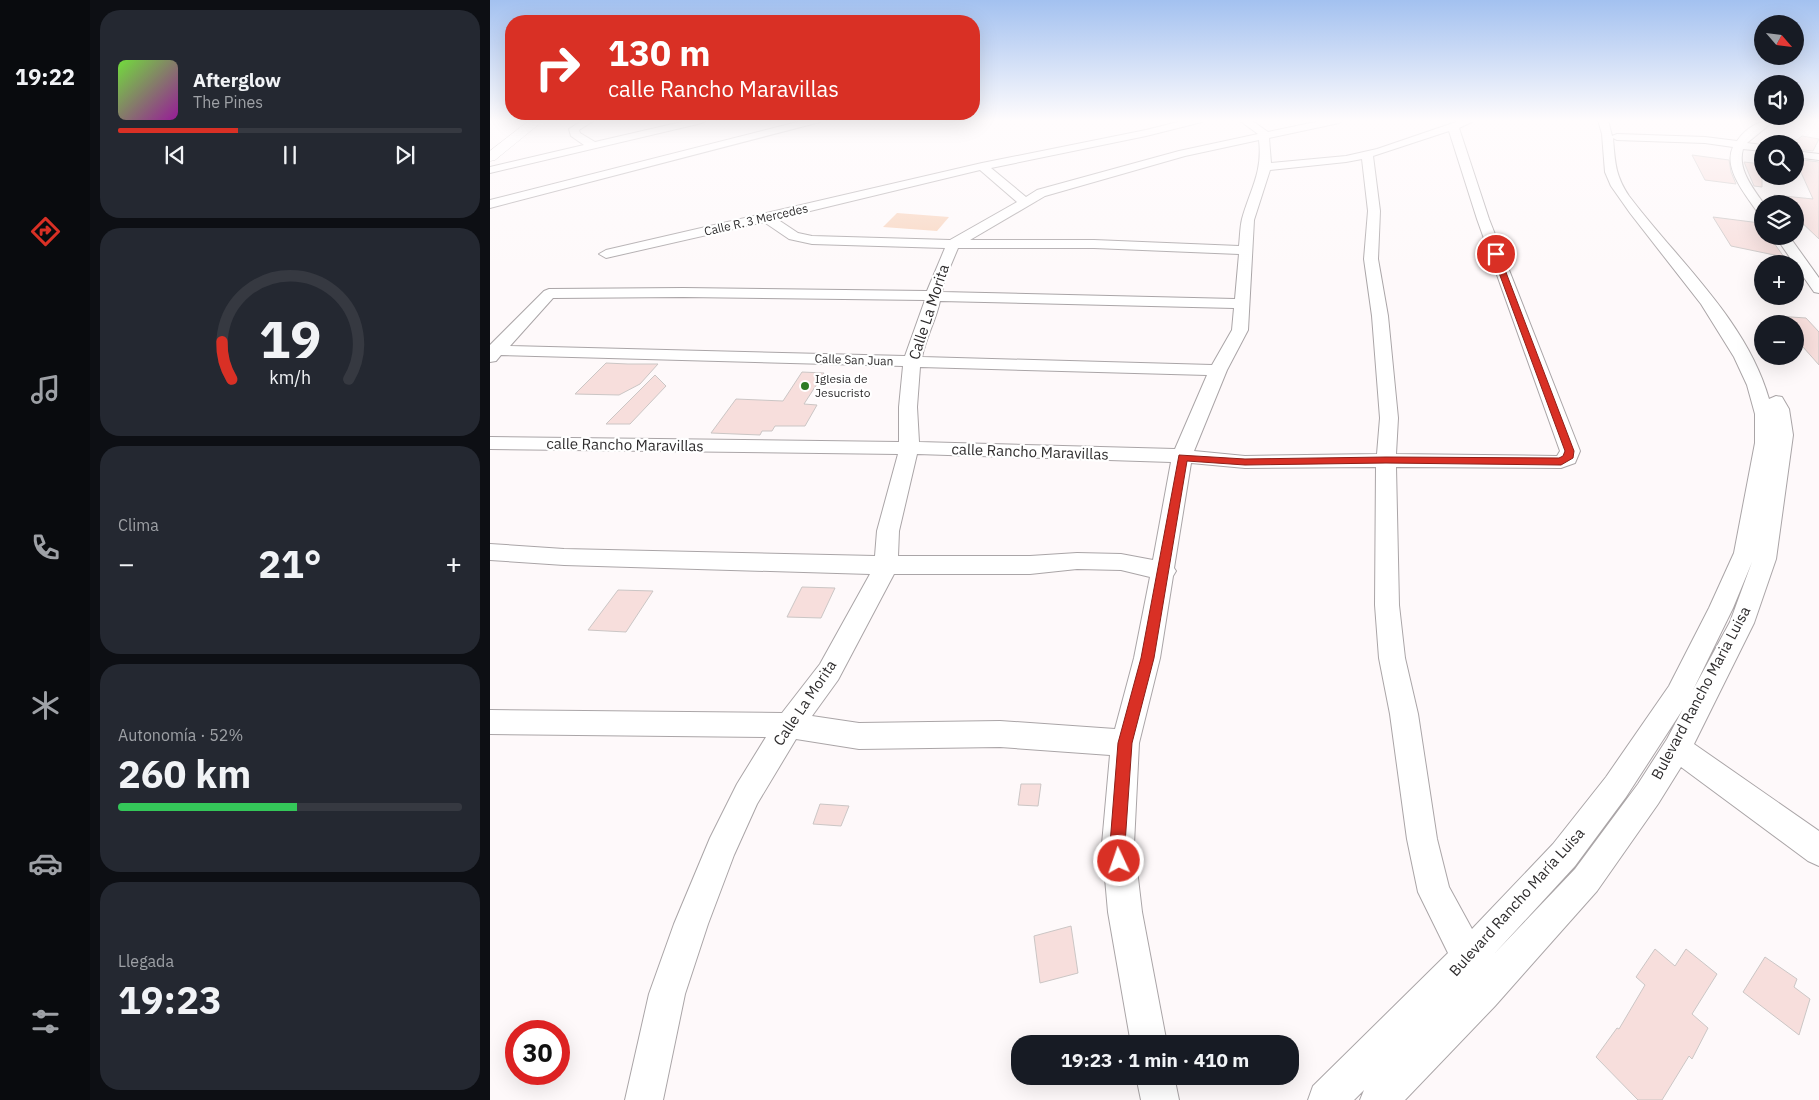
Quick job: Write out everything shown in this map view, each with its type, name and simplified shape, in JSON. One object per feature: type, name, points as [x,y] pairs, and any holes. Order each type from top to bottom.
[{"type":"street","points":[[586,171],[594,178]]},
{"type":"street","points":[[490,204],[620,171]]},
{"type":"street","name":"Calle R. 3 Mercedes","points":[[606,254],[959,171]]},
{"type":"street","points":[[988,171],[1024,202]]},
{"type":"street","points":[[953,244],[1042,193],[1113,171]]},
{"type":"street","points":[[1147,1035],[1125,912],[1118,844],[1125,743],[1147,658],[1164,571],[1182,457],[1218,370],[1240,330],[1244,250],[1248,220],[1264,171]]},
{"type":"street","points":[[1369,171],[1374,211],[1371,259],[1380,316],[1389,418],[1386,460],[1387,605],[1392,658],[1404,714],[1422,839],[1434,892],[1468,957]]},
{"type":"street","name":"calle Rancho Maravillas","points":[[490,443],[909,448],[1182,457],[1245,462],[1386,460],[1561,462],[1568,458],[1570,451],[1482,219],[1467,171]]},
{"type":"street","name":"Bulevard Rancho María Luisa","points":[[1327,1100],[1468,957],[1564,855],[1616,787],[1678,694],[1722,608],[1745,553],[1767,425],[1762,401],[1753,374],[1714,310],[1629,204],[1610,171]]},
{"type":"street","name":"Bulevard Rancho Maria Luisa","points":[[1379,1100],[1482,993],[1586,880],[1648,794],[1677,748],[1742,623],[1765,559],[1783,434],[1780,408],[1758,362],[1720,303],[1686,263],[1668,236],[1662,233],[1627,188],[1619,171]]},
{"type":"street","points":[[1739,171],[1754,197]]},
{"type":"street","points":[[490,195],[541,191]]},
{"type":"street","points":[[765,217],[794,236],[812,240],[953,244],[1094,244],[1244,250]]},
{"type":"street","name":"Calle La Morita","points":[[644,1100],[667,994],[691,924],[722,848],[747,794],[788,726],[829,672],[886,566],[888,531],[909,448],[908,406],[912,362],[916,344],[935,295],[938,279],[953,244]]},
{"type":"street","points":[[1804,267],[1819,271]]},
{"type":"street","points":[[1804,270],[1819,289]]},
{"type":"street","points":[[492,352],[549,294],[635,291],[935,295],[1241,304]]},
{"type":"street","name":"Calle San Juan","points":[[492,352],[1218,370]]},
{"type":"street","points":[[490,552],[564,557],[886,566],[1121,562],[1164,571]]},
{"type":"street","points":[[490,722],[788,726],[859,736],[1000,734],[1125,743]]},
{"type":"street","points":[[1677,748],[1819,850]]},
{"type":"street","points":[[1157,1085],[1160,1100]]},
{"type":"shaded area","points":[[897,213],[949,217],[937,231],[883,227]]},
{"type":"building","points":[[1700,171],[1731,171],[1736,184],[1705,180]]},
{"type":"building","points":[[1748,171],[1754,171],[1754,185],[1762,185],[1762,187],[1754,186]]},
{"type":"building","points":[[1804,171],[1819,171],[1819,239],[1804,225],[1804,198],[1813,199],[1804,179]]},
{"type":"building","points":[[1713,217],[1754,222],[1754,245],[1775,245],[1783,255],[1774,255],[1731,246]]},
{"type":"building","points":[[1804,318],[1819,332],[1819,365],[1804,348]]},
{"type":"building","points":[[606,363],[658,364],[640,384],[619,395],[575,394]]},
{"type":"building","points":[[802,372],[824,373],[804,404],[817,405],[805,426],[775,426],[772,431],[762,431],[760,435],[711,433],[736,399],[783,401]]},
{"type":"building","points":[[655,375],[666,386],[630,424],[606,424]]},
{"type":"building","points":[[802,587],[835,588],[821,618],[787,617]]},
{"type":"building","points":[[618,590],[653,591],[626,632],[588,630]]},
{"type":"building","points":[[1021,784],[1041,784],[1038,806],[1018,805]]},
{"type":"building","points":[[820,804],[849,806],[841,826],[813,824]]},
{"type":"building","points":[[1071,926],[1078,973],[1040,983],[1034,936]]},
{"type":"building","points":[[1655,949],[1675,966],[1686,949],[1717,974],[1692,1014],[1708,1028],[1692,1059],[1689,1056],[1662,1100],[1638,1100],[1596,1057],[1617,1028],[1619,1029],[1645,985],[1636,977]]},
{"type":"building","points":[[1765,957],[1797,979],[1794,987],[1810,999],[1799,1035],[1743,992]]},
{"type":"place","name":"Iglesia de Jesucristo","points":[[805,386]]},
{"type":"route","points":[[1119,861],[1118,844],[1125,743],[1147,658],[1164,571],[1182,457],[1245,462],[1302,463],[1386,460],[1561,462],[1568,458],[1570,451],[1496,254]]}]
